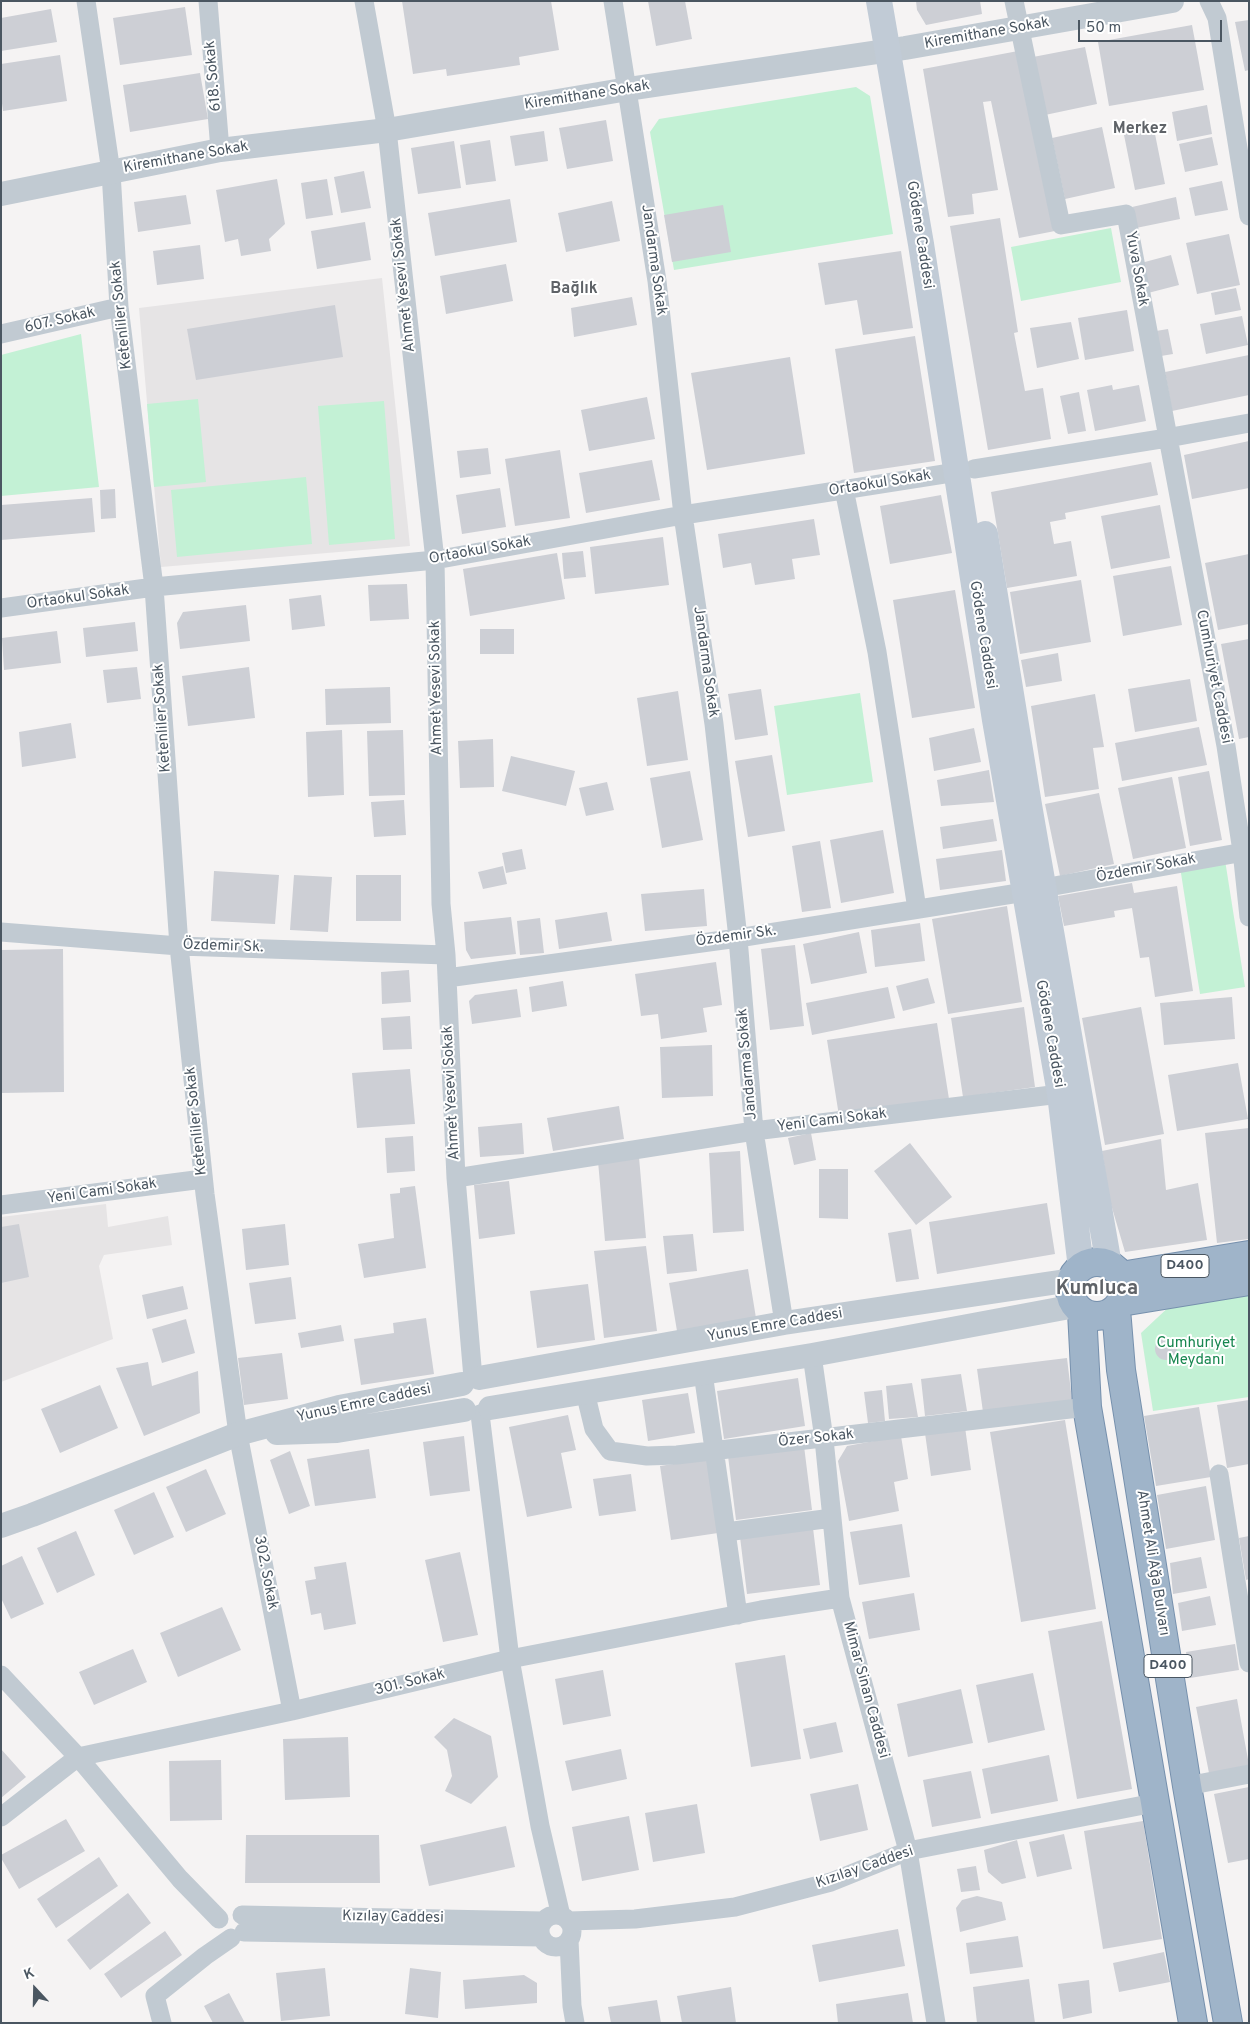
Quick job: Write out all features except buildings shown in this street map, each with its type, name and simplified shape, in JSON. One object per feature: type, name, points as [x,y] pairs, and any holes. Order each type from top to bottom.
[{"type":"highway","name":"D400","points":[[1117,1288],[1249,1255]]},
{"type":"highway","points":[[1094,1263],[1117,1288],[1109,1314],[1100,1316],[1091,1316],[1078,1291],[1094,1263]]},
{"type":"highway","name":"D400","points":[[1117,1288],[1249,1281]]},
{"type":"highway","name":"Ahmet Ali Ağa Bulvarı","points":[[1117,1288],[1121,1370],[1187,1786],[1228,2023]]},
{"type":"highway","name":"D400","points":[[1078,1291],[1087,1407],[1193,2023]]},
{"type":"main road","name":"Gödene Caddesi","points":[[879,1],[896,49],[938,242],[966,471],[1034,890],[1060,1094],[1078,1291]]},
{"type":"main road","name":"Gödene Caddesi","points":[[896,49],[897,1]]},
{"type":"main road","name":"Gödene Caddesi","points":[[1034,890],[1117,1288]]},
{"type":"street","name":"Ketenliler Sokak","points":[[86,1],[111,172],[119,307],[154,587],[179,946],[203,1179],[238,1434]]},
{"type":"street","name":"618. Sokak","points":[[208,1],[220,150]]},
{"type":"street","name":"Ahmet Yesevi Sokak","points":[[364,1],[387,130],[435,560],[441,904],[446,955],[456,1178],[471,1380]]},
{"type":"street","name":"Jandarma Sokak","points":[[614,1],[657,281],[683,515],[714,724],[738,938],[754,1131],[784,1323]]},
{"type":"street","points":[[1014,1],[1020,28]]},
{"type":"street","name":"Kiremithane Sokak","points":[[1,194],[220,150],[387,130],[628,89],[896,49],[1172,1]]},
{"type":"street","points":[[1209,1],[1217,18],[1249,216]]},
{"type":"street","name":"Yuva Sokak","points":[[1020,28],[1061,224],[1126,214],[1168,438]]},
{"type":"street","name":"607. Sokak","points":[[1,334],[119,307]]},
{"type":"street","name":"Ortaokul Sokak","points":[[1,608],[154,587],[435,560],[683,515],[966,471],[1249,423]]},
{"type":"street","name":"Cumhuriyet Caddesi","points":[[1168,438],[1245,851],[1249,917]]},
{"type":"street","points":[[844,489],[877,652],[917,909]]},
{"type":"street","name":"Özdemir Sokak","points":[[1034,890],[1245,851]]},
{"type":"street","name":"Özdemir Sk.","points":[[447,978],[738,938],[1034,890]]},
{"type":"street","name":"Özdemir Sk.","points":[[1,932],[179,946],[446,955]]},
{"type":"street","name":"Yeni Cami Sokak","points":[[456,1178],[754,1131],[1060,1094]]},
{"type":"street","name":"Yeni Cami Sokak","points":[[1,1205],[203,1179]]},
{"type":"street","name":"Yunus Emre Caddesi","points":[[1,1526],[238,1434],[339,1406],[784,1323],[1078,1291]]},
{"type":"street","name":"Yunus Emre Caddesi","points":[[238,1434],[337,1431],[478,1411],[812,1355],[1078,1291]]},
{"type":"street","name":"Mimar Sinan Caddesi","points":[[812,1355],[824,1438],[840,1598],[908,1851],[936,2023]]},
{"type":"street","points":[[703,1373],[738,1615]]},
{"type":"street","points":[[471,1380],[490,1385],[493,1390],[493,1402],[478,1411],[460,1406],[458,1395],[471,1380]]},
{"type":"street","name":"Özer Sokak","points":[[585,1392],[594,1429],[610,1451],[647,1456],[714,1451],[1087,1407]]},
{"type":"street","points":[[478,1411],[510,1659],[540,1826],[556,1929],[573,2014]]},
{"type":"street","name":"302. Sokak","points":[[238,1434],[292,1711]]},
{"type":"street","points":[[1219,1474],[1249,1663]]},
{"type":"street","name":"Yunus Emre Caddesi","points":[[1,1538],[32,1515]]},
{"type":"street","points":[[726,1532],[832,1518]]},
{"type":"street","name":"301. Sokak","points":[[1,1817],[78,1757],[292,1711],[510,1659],[738,1615],[840,1598]]},
{"type":"street","points":[[1,1676],[78,1757],[180,1879],[231,1924],[205,1956],[154,1996],[162,2023]]},
{"type":"street","points":[[1187,1786],[1249,1774]]},
{"type":"street","name":"Kızılay Caddesi","points":[[231,1924],[556,1929],[735,1906],[831,1882],[908,1851],[1154,1803]]},
{"type":"shaded area","points":[[382,278],[410,546],[161,567],[139,308]]},
{"type":"shaded area","points":[[106,1204],[108,1227],[168,1216],[172,1245],[104,1255],[99,1266],[113,1339],[1,1382],[1,1217]]},
{"type":"green space","points":[[856,87],[870,96],[893,234],[674,270],[650,132],[659,119]]},
{"type":"green space","points":[[1111,228],[1121,282],[1021,301],[1011,247]]},
{"type":"green space","points":[[81,334],[99,487],[1,496],[1,355]]},
{"type":"green space","points":[[198,399],[206,482],[154,487],[147,404]]},
{"type":"green space","points":[[384,401],[395,539],[329,545],[318,406]]},
{"type":"green space","points":[[306,477],[312,544],[177,557],[171,490]]},
{"type":"green space","points":[[860,693],[873,782],[787,795],[774,706]]},
{"type":"green space","points":[[1225,860],[1245,987],[1200,994],[1180,867]]},
{"type":"green space","name":"Cumhuriyet Meydanı","points":[[1249,1292],[1249,1397],[1153,1411],[1141,1333],[1173,1303]]},
{"type":"district","name":"Merkez","points":[[1140,130]]},
{"type":"district","name":"Bağlık","points":[[574,290]]},
{"type":"district","name":"Kumluca","points":[[1097,1290]]}]
